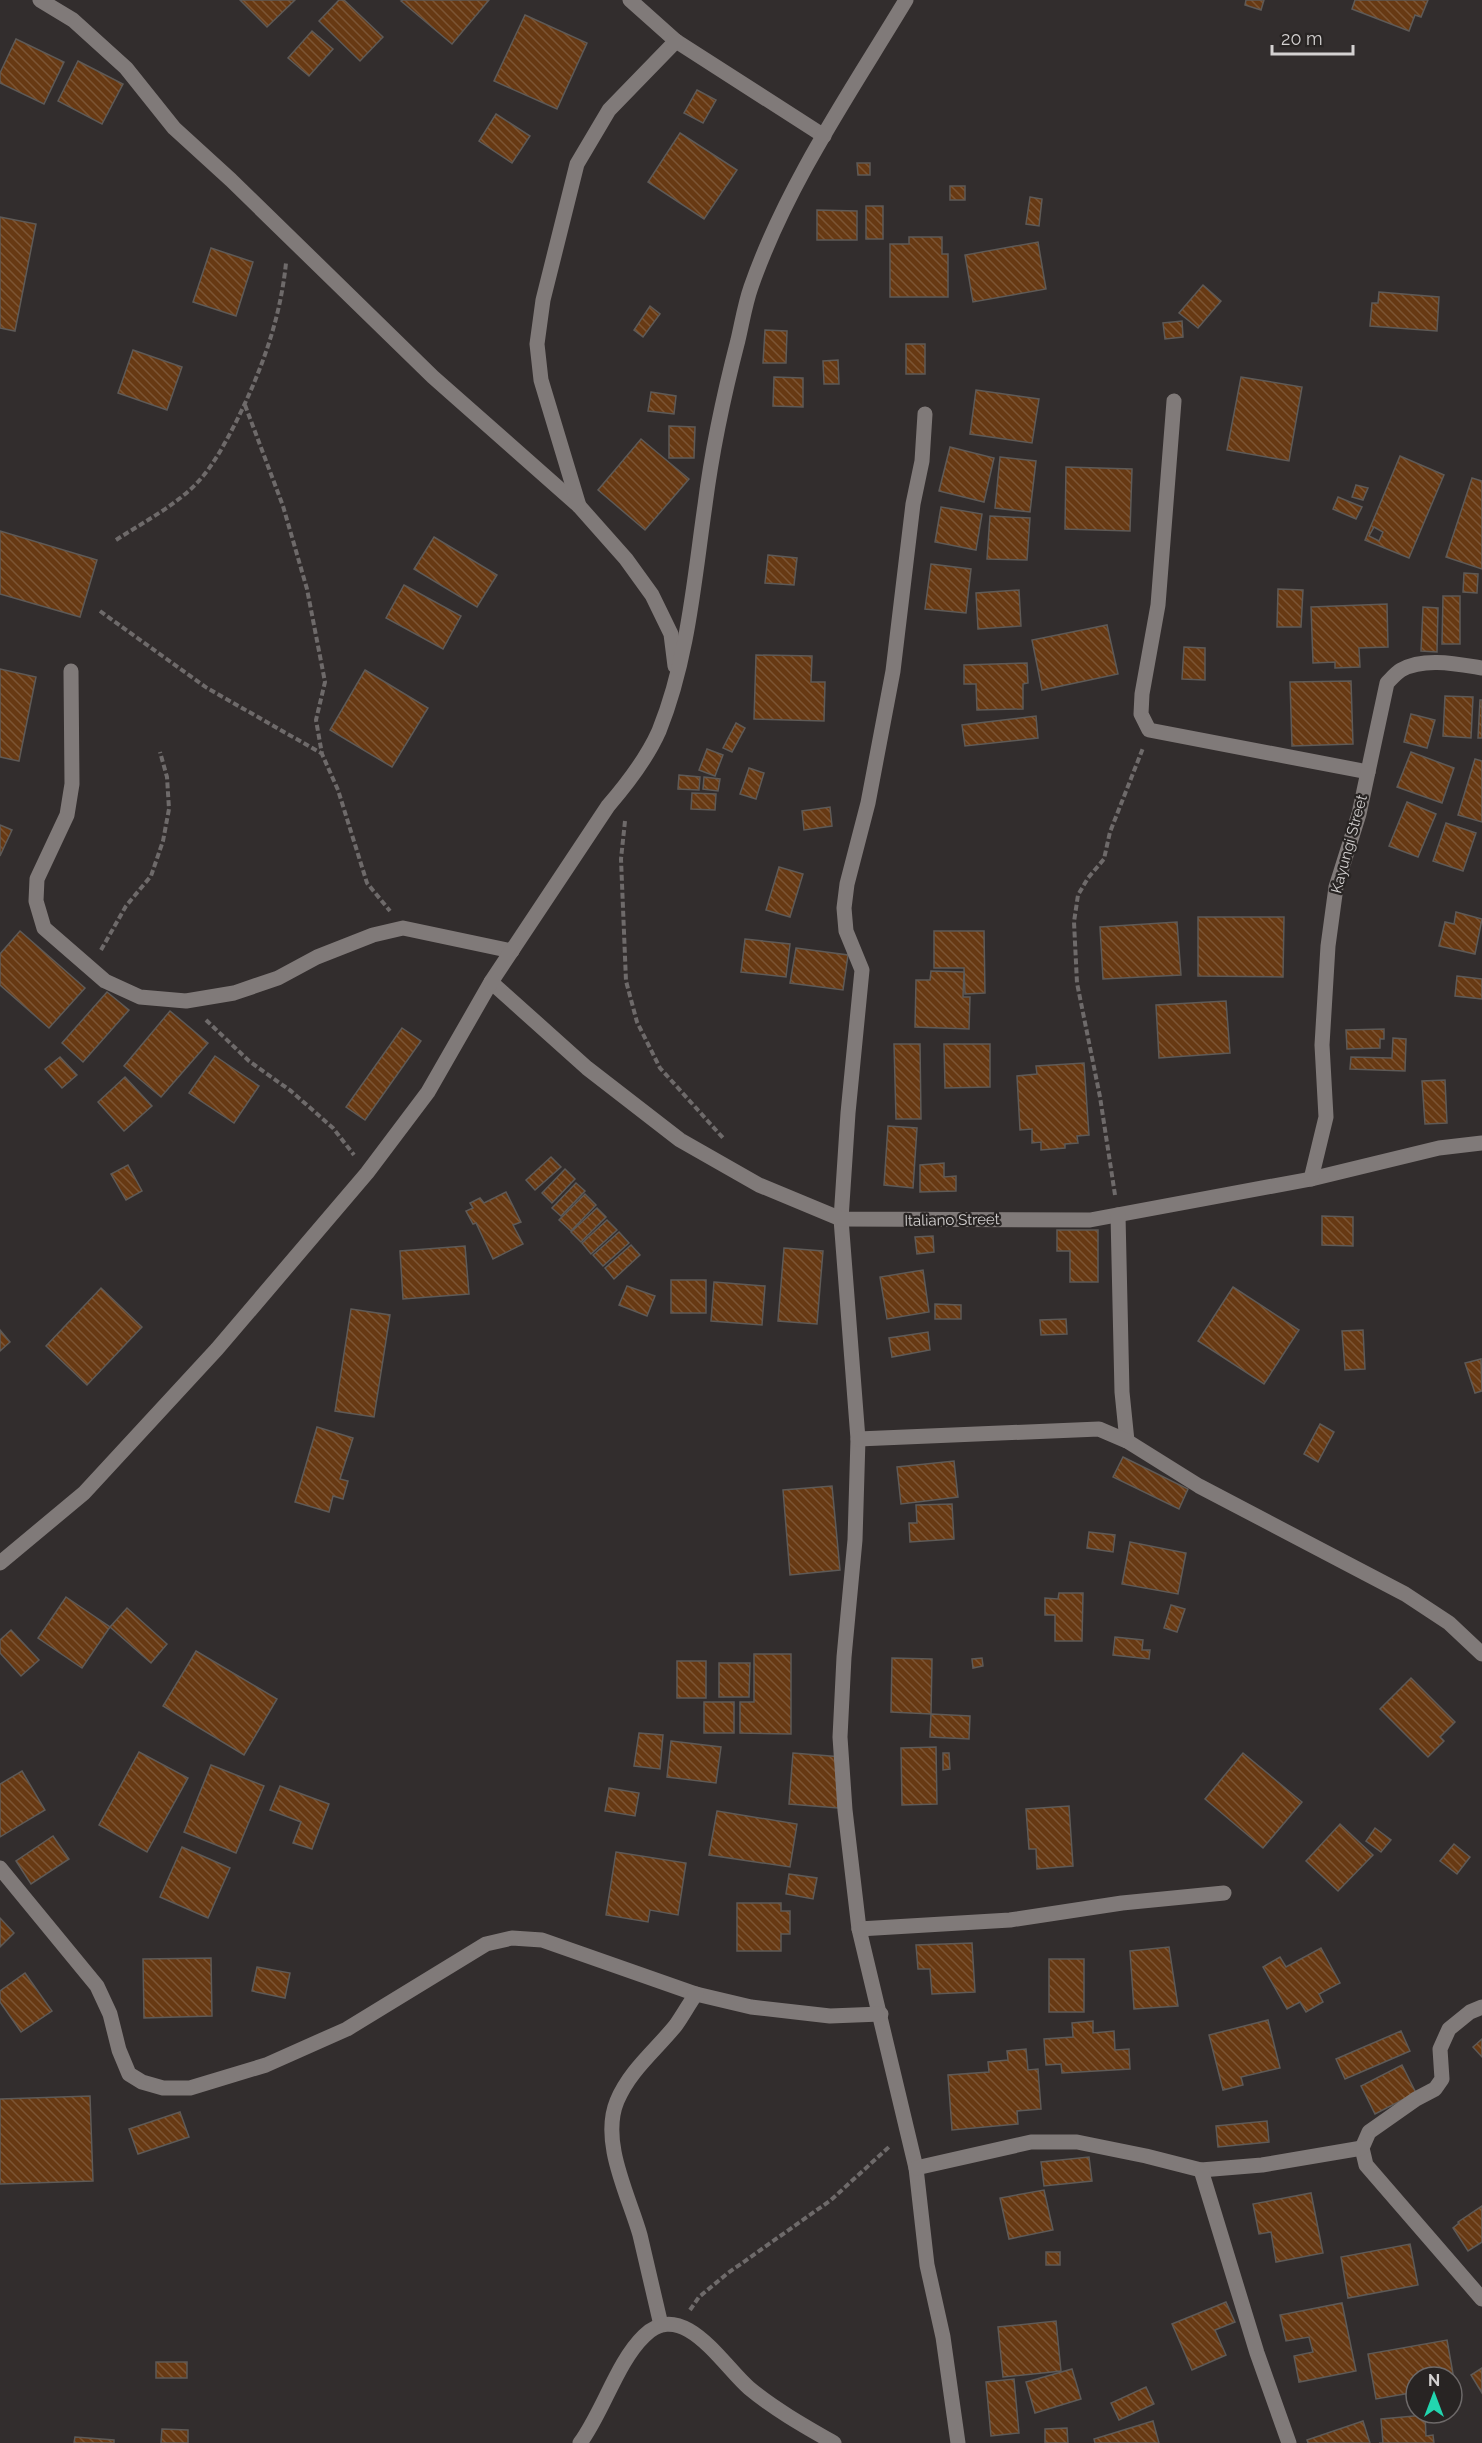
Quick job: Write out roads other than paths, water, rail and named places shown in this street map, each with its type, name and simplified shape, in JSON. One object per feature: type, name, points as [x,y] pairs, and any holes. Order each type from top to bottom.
[{"type":"street","points":[[40,0],[73,20],[126,68],[174,128],[289,236],[433,377],[579,506],[626,559],[652,595],[671,634],[677,678]]},
{"type":"street","points":[[630,0],[676,41],[824,136]]},
{"type":"street","points":[[0,1563],[84,1493],[217,1349],[368,1173],[428,1092],[491,982],[608,806],[630,780],[658,733],[677,678],[697,576],[705,504],[727,384],[751,288],[787,201],[906,0]]},
{"type":"street","points":[[579,506],[541,380],[537,344],[543,300],[577,164],[609,110],[676,41]]},
{"type":"street","points":[[1174,401],[1158,605],[1142,694],[1141,714],[1149,730],[1368,771]]},
{"type":"street","points":[[925,414],[922,462],[913,504],[893,671],[868,803],[847,885],[844,908],[846,932],[862,970],[848,1113],[841,1219],[858,1439],[855,1540],[844,1657],[840,1737],[845,1809],[860,1929],[916,2168],[927,2265],[944,2337],[958,2443]]},
{"type":"street","name":"Kayungi Street","points":[[1311,1179],[1326,1117],[1323,1045],[1329,936],[1336,887],[1359,814],[1387,683],[1400,670],[1416,664],[1451,663],[1482,668]]},
{"type":"street","points":[[71,671],[72,784],[67,815],[37,879],[36,901],[44,928],[105,981],[140,997],[186,1001],[234,993],[278,978],[317,957],[373,935],[403,928],[512,951]]},
{"type":"street","name":"Italiano Street","points":[[491,982],[587,1068],[680,1140],[759,1185],[841,1219],[1090,1220],[1311,1179],[1439,1148],[1482,1143]]},
{"type":"street","points":[[1118,1215],[1122,1392],[1127,1441]]},
{"type":"street","points":[[858,1439],[1099,1429],[1127,1441],[1199,1485],[1405,1594],[1449,1623],[1482,1654]]},
{"type":"street","points":[[0,1869],[97,1986],[110,2014],[118,2050],[129,2074],[142,2082],[163,2088],[190,2088],[266,2065],[347,2029],[486,1944],[512,1938],[542,1940],[696,1994],[752,2007],[830,2016],[881,2014]]},
{"type":"street","points":[[860,1929],[1010,1920],[1122,1903],[1224,1893]]},
{"type":"street","points":[[661,2325],[639,2232],[625,2193],[614,2148],[613,2130],[616,2104],[627,2082],[676,2024],[696,1994]]},
{"type":"street","points":[[1482,2007],[1470,2012],[1449,2029],[1440,2049],[1442,2079],[1435,2089],[1416,2099],[1369,2132],[1362,2148],[1366,2165],[1482,2299]]},
{"type":"street","points":[[916,2168],[1031,2142],[1077,2142],[1200,2170],[1262,2165],[1362,2148]]},
{"type":"street","points":[[1200,2170],[1257,2353],[1289,2443]]},
{"type":"street","points":[[580,2443],[630,2355],[644,2336],[661,2325],[680,2326],[701,2337],[749,2388],[834,2443]]}]
